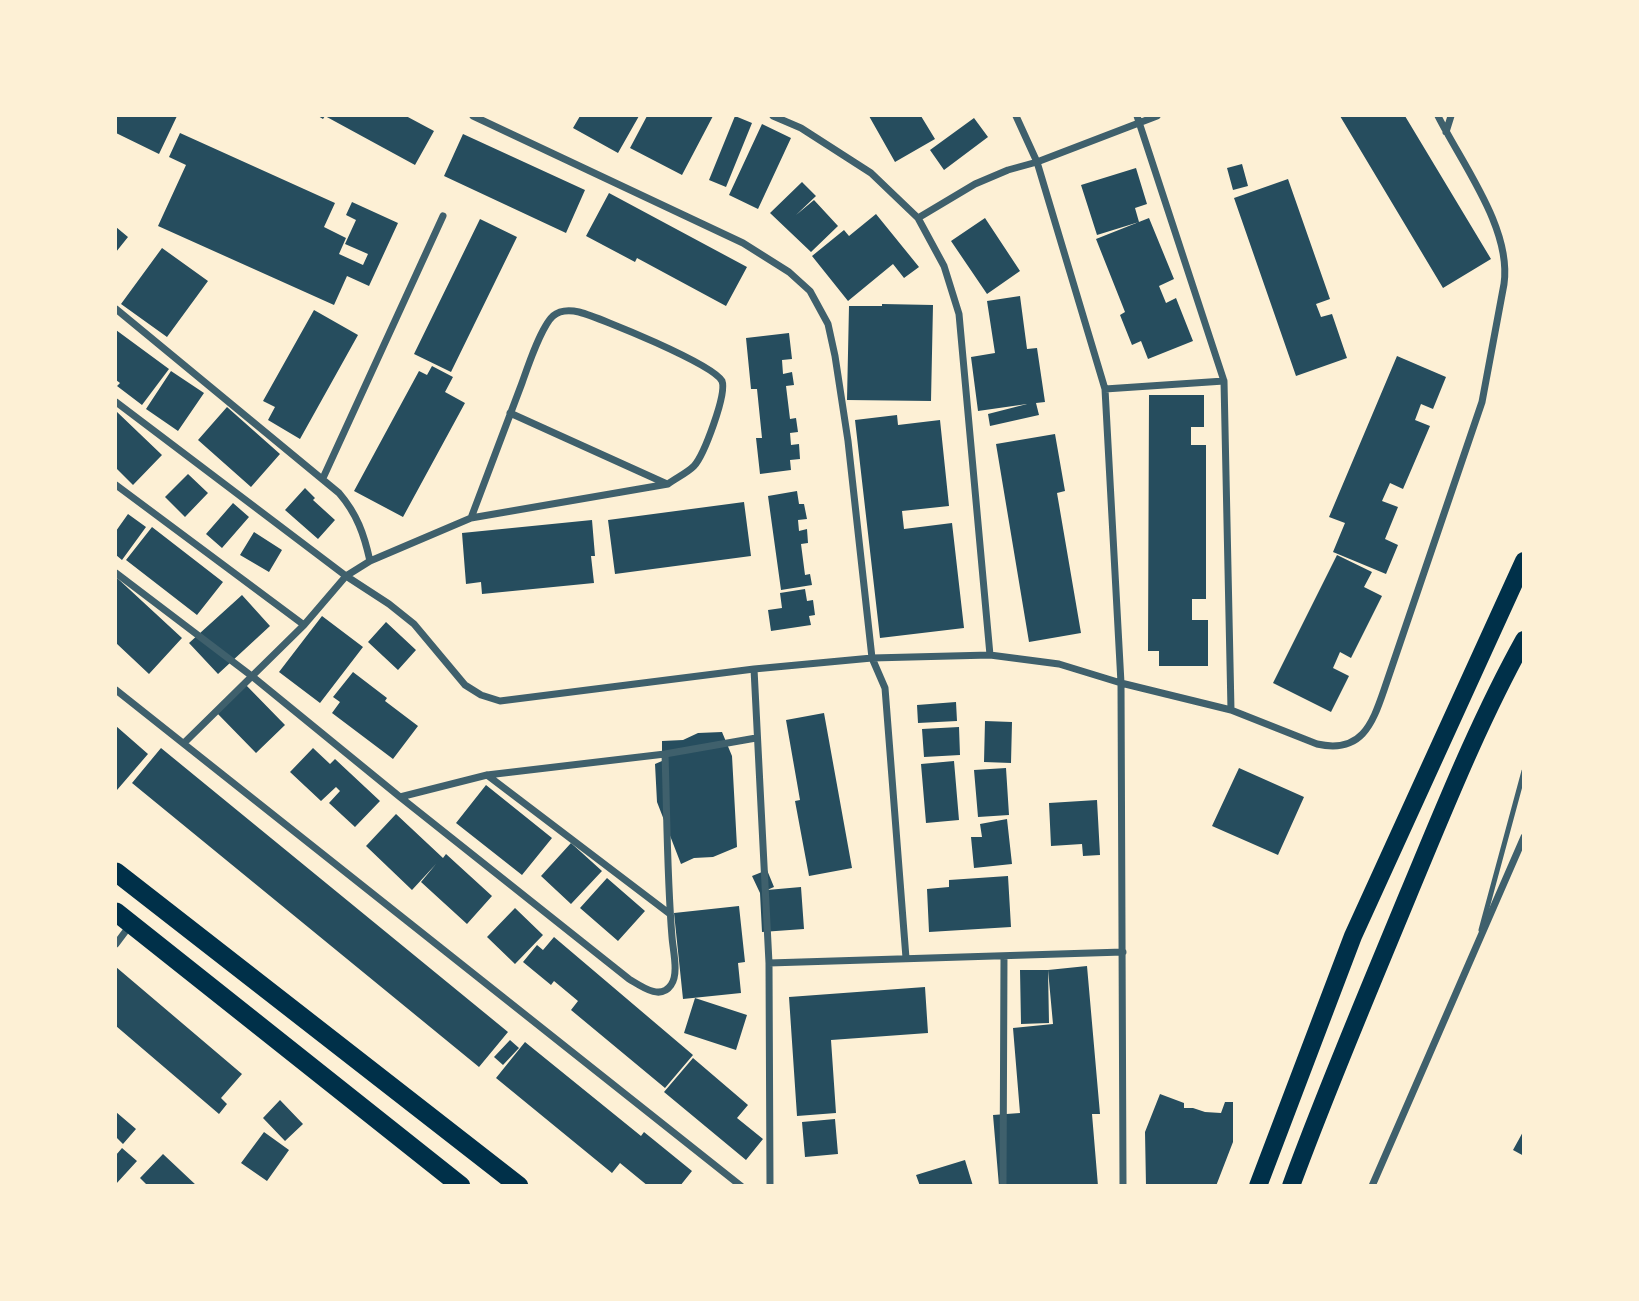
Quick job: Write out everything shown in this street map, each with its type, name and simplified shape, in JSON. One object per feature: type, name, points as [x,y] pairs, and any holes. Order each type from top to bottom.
[{"type":"highway","points":[[116,872],[519,1185]]},
{"type":"highway","points":[[116,912],[461,1185]]},
{"type":"main road","points":[[1258,1185],[1353,936],[1496,617],[1524,561]]},
{"type":"main road","points":[[1291,1185],[1335,1071],[1474,739],[1524,639]]},
{"type":"street","points":[[473,116],[743,243],[789,272],[810,291],[828,324],[848,441],[872,658],[886,688],[906,957]]},
{"type":"street","points":[[773,116],[801,128],[871,173],[918,218],[944,266],[959,314],[990,655]]},
{"type":"street","points":[[1016,116],[1037,162],[1105,389],[1121,683],[1123,1185]]},
{"type":"street","points":[[918,218],[975,184],[1008,170],[1037,162],[1138,119],[1157,116]]},
{"type":"street","points":[[116,402],[346,576],[414,624],[465,685],[481,695],[500,701],[754,668],[872,658],[990,655],[1059,664],[1121,683],[1230,710],[1328,747],[1348,744],[1362,736],[1373,721],[1482,402],[1506,276],[1504,253],[1497,229],[1438,116]]},
{"type":"street","points":[[1446,132],[1451,116]]},
{"type":"street","points":[[1138,119],[1224,381],[1230,710]]},
{"type":"street","points":[[323,478],[443,216]]},
{"type":"street","points":[[116,309],[323,478],[353,509],[364,533],[370,561]]},
{"type":"street","points":[[184,743],[304,625],[346,576],[370,561],[471,518],[668,484],[694,466],[704,449],[723,393],[720,379],[712,371],[690,359],[601,320],[576,312],[562,311],[552,317],[536,347],[471,518]]},
{"type":"street","points":[[1105,389],[1224,381]]},
{"type":"street","points":[[510,414],[668,484]]},
{"type":"street","points":[[116,485],[304,625]]},
{"type":"street","points":[[116,573],[253,677],[608,963],[629,979],[652,992],[660,993],[674,982],[675,971],[670,914],[665,754]]},
{"type":"street","points":[[754,668],[769,963],[770,1185]]},
{"type":"street","points":[[116,690],[741,1185]]},
{"type":"street","points":[[400,797],[486,775],[665,754],[756,738]]},
{"type":"street","points":[[486,775],[670,914]]},
{"type":"street","points":[[1372,1185],[1524,837]]},
{"type":"street","points":[[116,944],[131,924]]},
{"type":"street","points":[[769,963],[1123,952]]},
{"type":"street","points":[[1003,1185],[1004,956]]},
{"type":"lane","points":[[1476,947],[1524,771]]},
{"type":"building","points":[[116,116],[177,116],[159,154],[116,133]]},
{"type":"building","points":[[325,116],[406,116],[434,131],[415,165]]},
{"type":"building","points":[[580,116],[639,116],[618,153],[573,128]]},
{"type":"building","points":[[647,116],[713,116],[682,175],[630,148]]},
{"type":"building","points":[[735,116],[752,123],[726,187],[709,180]]},
{"type":"building","points":[[869,116],[921,116],[935,139],[895,162]]},
{"type":"building","points":[[1340,116],[1405,116],[1491,259],[1443,288]]},
{"type":"building","points":[[974,118],[988,137],[944,170],[930,150]]},
{"type":"building","points":[[762,124],[791,138],[758,209],[729,195]]},
{"type":"building","points":[[180,133],[335,203],[324,227],[346,238],[339,254],[363,265],[368,254],[345,244],[356,220],[346,215],[352,202],[398,223],[369,286],[347,276],[334,305],[158,226],[186,165],[169,157]]},
{"type":"building","points":[[463,134],[585,190],[566,233],[444,176]]},
{"type":"building","points":[[1242,164],[1248,186],[1233,190],[1227,168]]},
{"type":"building","points":[[1136,168],[1147,204],[1135,208],[1139,222],[1097,235],[1081,185]]},
{"type":"building","points":[[1288,179],[1330,299],[1316,304],[1321,317],[1332,314],[1347,358],[1296,376],[1234,198]]},
{"type":"building","points":[[802,182],[816,196],[796,215],[814,200],[838,226],[811,252],[770,213]]},
{"type":"building","points":[[609,193],[747,267],[726,306],[637,258],[635,262],[586,236]]},
{"type":"building","points":[[876,214],[919,267],[904,278],[893,264],[848,301],[812,256],[844,230],[849,236]]},
{"type":"building","points":[[985,218],[1020,271],[987,294],[951,241]]},
{"type":"building","points":[[1149,218],[1174,279],[1159,286],[1166,303],[1176,298],[1193,341],[1148,359],[1141,341],[1132,345],[1120,315],[1125,312],[1096,239]]},
{"type":"building","points":[[480,219],[517,237],[451,372],[414,354]]},
{"type":"building","points":[[116,227],[128,237],[116,252]]},
{"type":"building","points":[[162,248],[208,281],[167,337],[121,304]]},
{"type":"building","points":[[1020,296],[1027,349],[1037,348],[1045,402],[1036,403],[1039,415],[990,426],[988,414],[1027,404],[978,411],[971,357],[995,353],[987,301]]},
{"type":"building","points":[[933,305],[931,401],[847,400],[849,306]]},
{"type":"building","points":[[314,310],[358,335],[300,439],[268,420],[275,407],[263,401]]},
{"type":"building","points":[[116,330],[169,369],[142,405],[117,386],[120,383],[116,380]]},
{"type":"building","points":[[789,333],[792,359],[782,360],[783,374],[792,372],[794,385],[786,386],[790,419],[796,418],[798,432],[790,433],[791,445],[799,444],[800,459],[790,460],[791,470],[760,474],[756,438],[762,438],[757,389],[751,389],[746,338]]},
{"type":"building","points":[[1397,356],[1446,377],[1433,409],[1421,404],[1415,420],[1430,426],[1403,489],[1390,483],[1382,501],[1398,507],[1385,539],[1398,545],[1386,574],[1333,552],[1345,523],[1329,517]]},
{"type":"building","points":[[432,366],[453,377],[445,392],[465,403],[403,517],[354,491],[419,371],[427,375]]},
{"type":"building","points":[[171,371],[204,393],[178,431],[146,409]]},
{"type":"building","points":[[1149,395],[1204,395],[1204,427],[1191,427],[1191,445],[1206,445],[1206,599],[1192,599],[1192,620],[1208,620],[1208,666],[1159,666],[1159,651],[1148,651]]},
{"type":"building","points":[[227,407],[280,454],[251,487],[198,440]]},
{"type":"building","points":[[116,411],[162,455],[133,485],[116,468]]},
{"type":"building","points":[[897,415],[898,425],[940,420],[949,506],[902,511],[904,529],[952,523],[964,628],[880,638],[855,420]]},
{"type":"building","points":[[1055,434],[1065,491],[1057,493],[1081,633],[1029,642],[996,444]]},
{"type":"building","points":[[188,474],[208,493],[185,517],[165,497]]},
{"type":"building","points":[[305,488],[315,498],[313,500],[335,520],[318,539],[285,510]]},
{"type":"building","points":[[797,491],[799,504],[804,504],[807,519],[798,520],[799,531],[807,529],[808,543],[801,544],[805,575],[810,574],[812,585],[781,590],[768,496]]},
{"type":"building","points":[[744,502],[751,556],[615,574],[608,520]]},
{"type":"building","points":[[233,503],[249,517],[222,548],[206,534]]},
{"type":"building","points":[[128,514],[146,527],[122,560],[116,555],[116,531]]},
{"type":"building","points":[[592,520],[595,556],[591,556],[594,583],[482,594],[481,582],[466,584],[462,533]]},
{"type":"building","points":[[152,527],[223,582],[197,615],[126,560]]},
{"type":"building","points":[[254,532],[282,550],[269,572],[240,555]]},
{"type":"building","points":[[1337,555],[1372,572],[1364,587],[1382,596],[1351,658],[1340,652],[1333,668],[1349,676],[1331,712],[1273,683]]},
{"type":"building","points":[[116,577],[182,638],[149,674],[116,643]]},
{"type":"building","points":[[805,589],[807,601],[813,600],[815,615],[809,616],[811,625],[771,631],[768,610],[782,608],[780,593]]},
{"type":"building","points":[[242,595],[270,626],[218,674],[189,643]]},
{"type":"building","points":[[322,616],[363,647],[320,703],[279,672]]},
{"type":"building","points":[[386,622],[416,650],[398,670],[368,642]]},
{"type":"building","points":[[353,672],[418,726],[393,759],[332,713],[340,702],[333,697]]},
{"type":"building","points":[[245,684],[285,725],[256,753],[216,712]]},
{"type":"building","points":[[956,702],[957,721],[918,723],[917,705]]},
{"type":"building","points":[[824,713],[852,868],[809,876],[795,801],[800,800],[786,720]]},
{"type":"building","points":[[985,721],[1012,722],[1011,763],[984,762]]},
{"type":"building","points":[[116,726],[148,754],[117,790],[116,788]]},
{"type":"building","points":[[959,727],[960,755],[924,757],[922,729]]},
{"type":"building","points":[[722,732],[732,756],[737,847],[713,857],[694,858],[681,864],[657,802],[655,764],[662,761],[662,741],[683,740],[698,733]]},
{"type":"building","points":[[161,748],[508,1032],[479,1067],[132,783]]},
{"type":"building","points":[[313,748],[330,764],[335,759],[380,801],[355,827],[329,803],[340,791],[336,787],[321,801],[290,772]]},
{"type":"building","points":[[954,761],[959,820],[926,823],[921,764]]},
{"type":"building","points":[[1006,768],[1009,815],[978,817],[974,770]]},
{"type":"building","points":[[1239,768],[1304,797],[1278,855],[1212,826]]},
{"type":"building","points":[[486,785],[552,838],[522,875],[456,823]]},
{"type":"building","points":[[1097,800],[1100,855],[1083,856],[1082,844],[1051,846],[1049,803]]},
{"type":"building","points":[[396,814],[443,858],[446,854],[492,896],[467,924],[421,882],[436,864],[412,890],[366,846]]},
{"type":"building","points":[[1007,819],[1012,864],[974,868],[971,837],[982,837],[980,824]]},
{"type":"building","points":[[571,843],[602,871],[571,904],[541,876]]},
{"type":"building","points":[[767,870],[774,887],[767,890],[801,887],[804,929],[762,932],[760,893],[752,876]]},
{"type":"building","points":[[1008,876],[1011,927],[929,932],[927,889],[949,887],[949,880]]},
{"type":"building","points":[[607,878],[645,911],[618,941],[580,908]]},
{"type":"building","points":[[739,906],[745,962],[738,963],[741,993],[683,999],[674,913]]},
{"type":"building","points":[[515,908],[543,935],[515,964],[487,937]]},
{"type":"building","points":[[554,937],[693,1055],[665,1088],[571,1010],[578,1001],[554,981],[551,985],[523,962],[537,945],[543,950]]},
{"type":"building","points":[[1087,966],[1100,1114],[1092,1114],[1098,1186],[999,1186],[993,1115],[1020,1113],[1013,1028],[1053,1024],[1048,970]]},
{"type":"building","points":[[116,967],[242,1074],[221,1098],[227,1104],[219,1114],[116,1026]]},
{"type":"building","points":[[1020,970],[1048,970],[1049,1023],[1021,1024]]},
{"type":"building","points":[[925,987],[928,1033],[831,1040],[836,1113],[797,1116],[789,997]]},
{"type":"building","points":[[695,998],[747,1015],[736,1050],[684,1033]]},
{"type":"building","points":[[510,1040],[519,1048],[503,1065],[494,1057]]},
{"type":"building","points":[[525,1042],[641,1136],[644,1132],[692,1171],[680,1186],[648,1186],[620,1163],[612,1173],[496,1078]]},
{"type":"building","points":[[693,1058],[748,1105],[737,1118],[763,1139],[746,1160],[664,1092]]},
{"type":"building","points":[[1160,1094],[1184,1103],[1184,1108],[1205,1112],[1221,1113],[1225,1102],[1233,1102],[1233,1142],[1216,1186],[1146,1186],[1145,1132]]},
{"type":"building","points":[[280,1100],[303,1124],[285,1141],[263,1118]]},
{"type":"building","points":[[116,1112],[136,1129],[123,1144],[116,1137]]},
{"type":"building","points":[[835,1119],[838,1154],[805,1157],[802,1122]]},
{"type":"building","points":[[1524,1130],[1524,1156],[1513,1150]]},
{"type":"building","points":[[264,1132],[289,1150],[267,1181],[241,1163]]},
{"type":"building","points":[[122,1148],[137,1161],[116,1184],[116,1155]]},
{"type":"building","points":[[163,1154],[197,1186],[148,1186],[140,1178]]},
{"type":"building","points":[[965,1160],[973,1186],[920,1186],[916,1175]]}]
